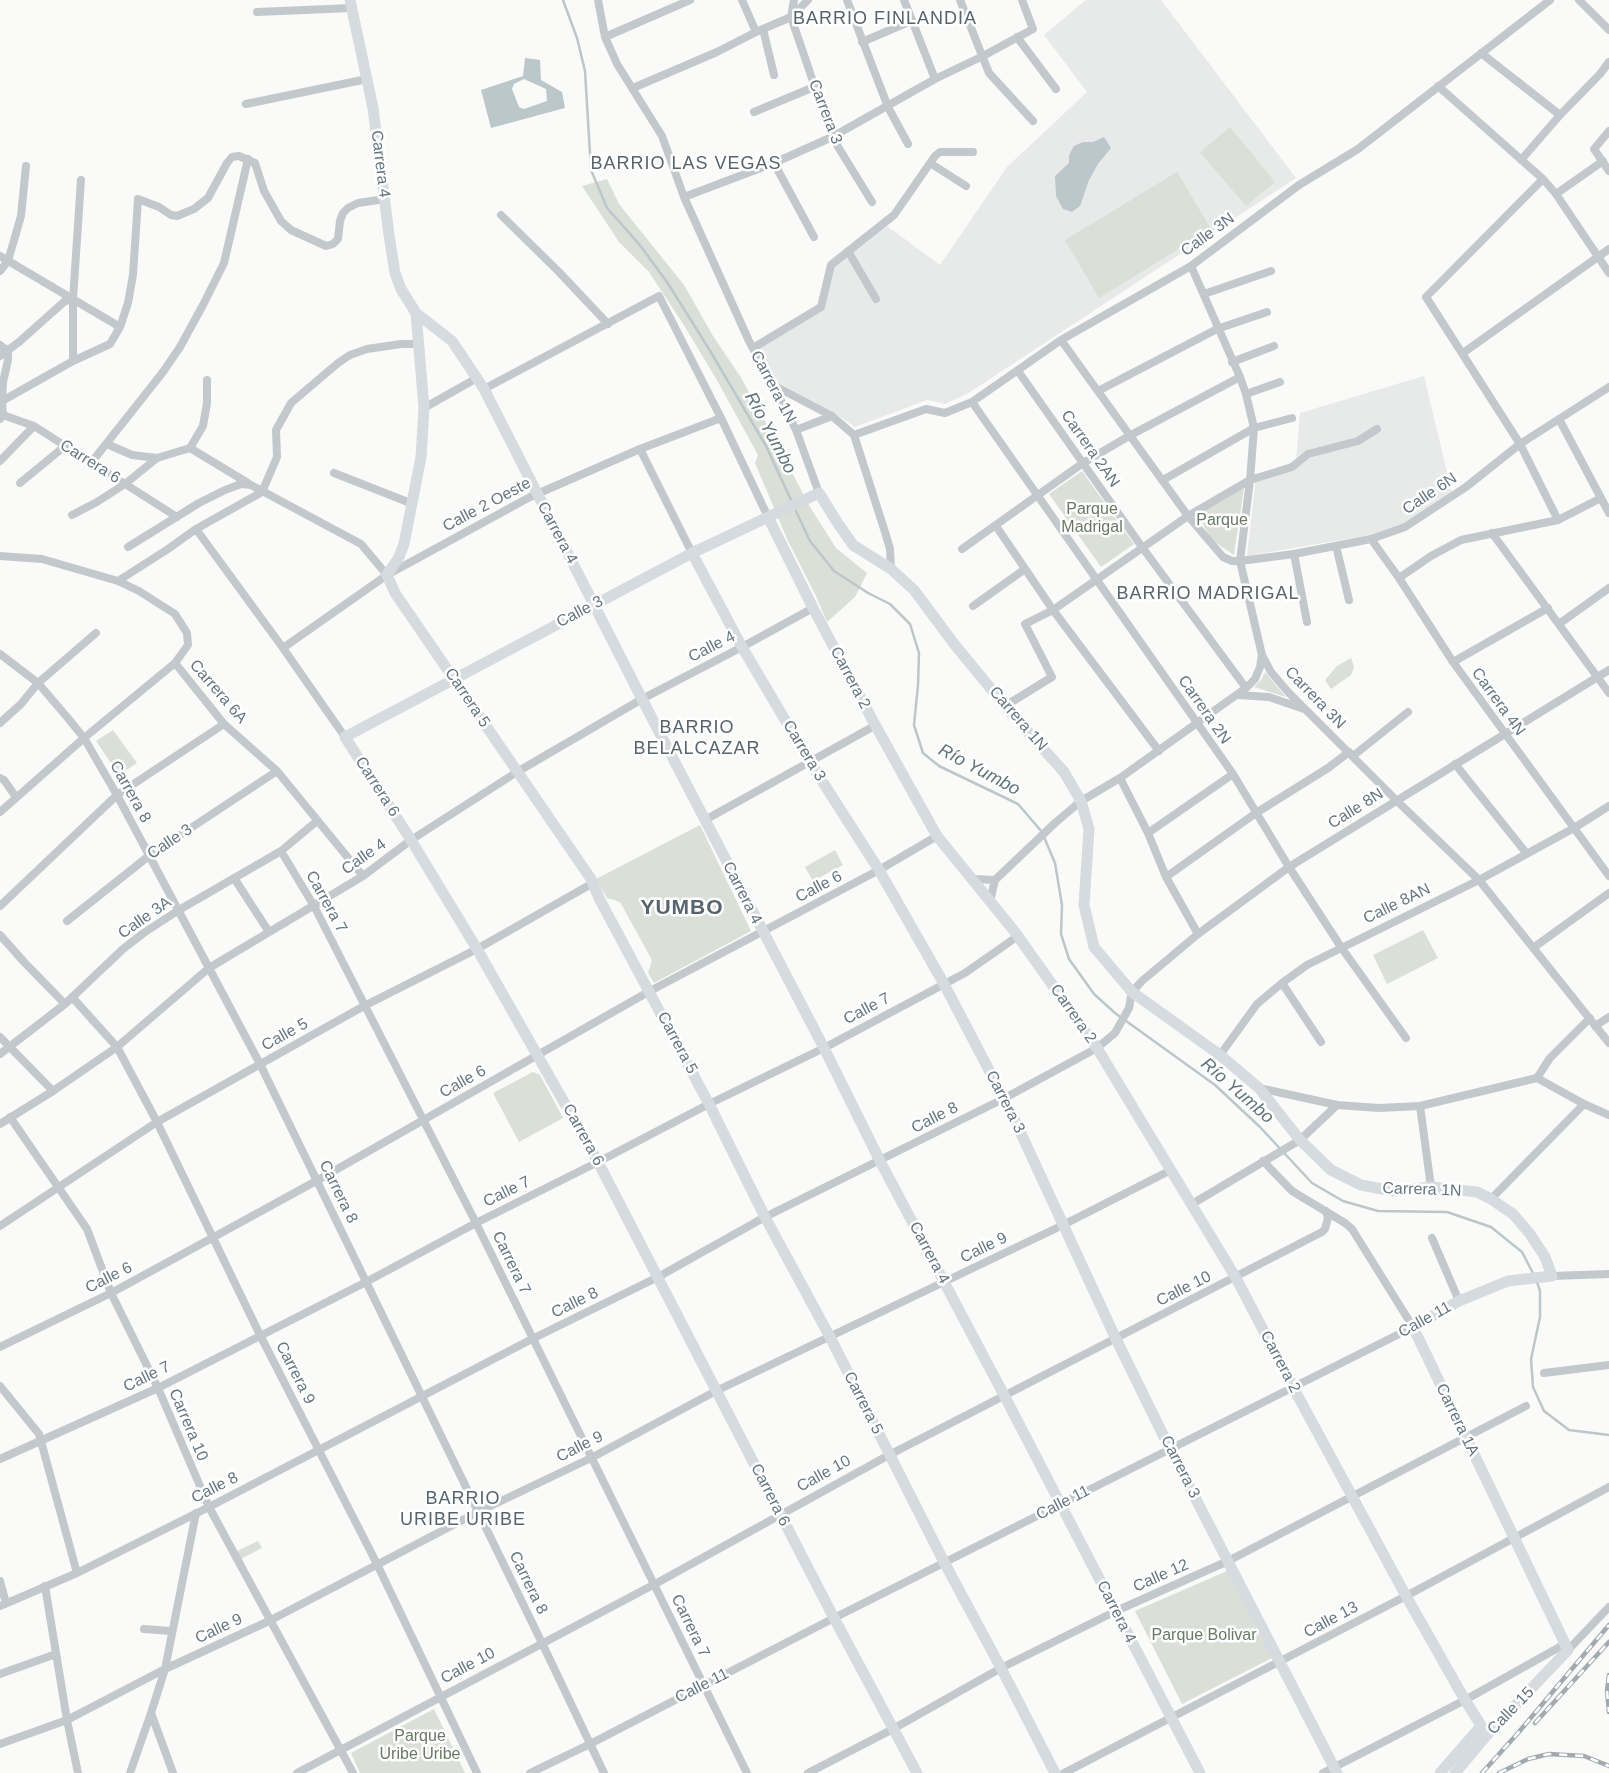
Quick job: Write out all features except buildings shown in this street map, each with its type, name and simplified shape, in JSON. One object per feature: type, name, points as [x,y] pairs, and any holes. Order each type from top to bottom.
[{"type":"street","name":"Carrera 1N","points":[[598,0],[605,37],[617,64],[662,136],[684,197],[753,348],[796,430],[817,494],[853,545],[891,569],[914,590],[955,645],[1005,706],[1064,772],[1081,801],[1089,829],[1084,905],[1094,947],[1132,992],[1220,1055],[1259,1088],[1296,1142],[1331,1170],[1361,1185],[1393,1191],[1431,1187],[1477,1192],[1513,1214],[1530,1234],[1545,1257],[1551,1277]]},
{"type":"street","points":[[605,37],[687,0]]},
{"type":"street","points":[[742,0],[760,30],[774,76]]},
{"type":"street","points":[[791,17],[794,0]]},
{"type":"street","points":[[633,88],[717,52],[760,30],[791,17],[808,0]]},
{"type":"street","points":[[847,0],[888,106],[908,144]]},
{"type":"street","points":[[904,0],[935,79]]},
{"type":"street","points":[[960,0],[989,73],[1033,121]]},
{"type":"street","points":[[684,197],[774,163],[832,137],[935,79],[1033,29],[1022,0]]},
{"type":"street","name":"Calle 3N","points":[[854,435],[926,410],[945,413],[972,402],[1061,340],[1191,266],[1299,185],[1358,149],[1550,0]]},
{"type":"street","points":[[1579,0],[1609,30]]},
{"type":"street","points":[[257,12],[351,4]]},
{"type":"street","name":"Carrera 4","points":[[351,4],[373,108],[395,273],[404,294],[416,313],[452,341],[484,389],[536,494],[824,1048],[880,1161],[1200,1773]]},
{"type":"street","name":"Carrera 3","points":[[791,17],[832,137],[872,202]]},
{"type":"street","points":[[862,42],[911,21]]},
{"type":"street","points":[[1017,37],[1056,89]]},
{"type":"street","points":[[1481,53],[1560,115]]},
{"type":"street","points":[[1521,160],[1609,62]]},
{"type":"street","points":[[246,104],[366,79]]},
{"type":"street","points":[[1438,86],[1542,179],[1556,194],[1609,273]]},
{"type":"street","points":[[754,112],[814,87]]},
{"type":"street","points":[[1609,131],[1594,149],[1609,171]]},
{"type":"street","points":[[753,348],[821,307],[831,265],[894,215],[930,163],[940,152],[973,152]]},
{"type":"street","points":[[2,401],[73,361],[110,344],[120,327],[128,304],[133,275],[138,199],[159,207],[171,215],[177,216],[194,209],[208,198],[232,157],[239,156],[255,163],[264,191],[281,222],[291,230],[326,246],[333,244],[338,239],[340,220],[348,208],[358,203],[385,199]]},
{"type":"street","points":[[91,464],[163,372],[180,346],[224,263],[248,159]]},
{"type":"street","points":[[1556,194],[1603,161]]},
{"type":"street","points":[[774,163],[814,236]]},
{"type":"street","points":[[930,163],[966,186]]},
{"type":"street","points":[[0,271],[8,261],[21,216],[26,166]]},
{"type":"street","points":[[1542,179],[1426,297],[1520,444],[1558,520]]},
{"type":"street","points":[[73,361],[74,299],[81,180]]},
{"type":"street","points":[[484,389],[608,324],[559,272],[500,215]]},
{"type":"street","points":[[1463,353],[1609,249]]},
{"type":"street","points":[[848,251],[876,299]]},
{"type":"street","points":[[0,256],[120,327]]},
{"type":"street","points":[[1061,340],[1188,516],[1223,557],[1232,561],[1240,561],[1254,428],[1240,376],[1217,329],[1191,266]]},
{"type":"street","points":[[1204,294],[1271,271]]},
{"type":"street","name":"Carrera 2","points":[[608,324],[659,296],[721,418],[813,608],[937,836],[1018,936],[1098,1048],[1236,1278],[1406,1596],[1484,1731]]},
{"type":"street","points":[[0,356],[65,301],[74,299]]},
{"type":"street","points":[[1098,392],[1217,329],[1267,312]]},
{"type":"street","points":[[190,448],[262,492],[361,544],[387,575],[399,557],[408,528],[421,457],[424,408],[416,313]]},
{"type":"street","points":[[118,581],[168,549],[196,528],[262,492],[277,457],[276,430],[291,404],[329,370],[350,355],[367,349],[387,345],[418,344]]},
{"type":"street","points":[[0,345],[8,351]]},
{"type":"street","points":[[1232,362],[1274,346]]},
{"type":"street","points":[[1,416],[3,382],[8,351]]},
{"type":"street","name":"Carrera 2AN","points":[[1018,371],[1142,547],[1246,688]]},
{"type":"street","points":[[962,549],[1083,463],[1240,376]]},
{"type":"street","points":[[424,408],[477,378]]},
{"type":"street","points":[[72,515],[97,502],[124,484],[157,458],[190,448],[203,426],[207,402],[207,380]]},
{"type":"street","points":[[1246,394],[1280,382]]},
{"type":"street","points":[[773,385],[832,416],[854,435],[890,550],[891,569]]},
{"type":"street","name":"Calle 6N","points":[[1240,561],[1294,554],[1371,539],[1405,527],[1466,487],[1520,444],[1609,387]]},
{"type":"street","name":"Carrera 2N","points":[[972,402],[1038,494],[1196,724],[1233,774],[1289,867],[1341,947],[1406,1038]]},
{"type":"street","name":"Carrera 6","points":[[1,416],[34,426],[177,517]]},
{"type":"street","points":[[796,430],[832,416]]},
{"type":"street","name":"Calle 2 Oeste","points":[[283,648],[387,575],[536,494],[640,449],[721,418]]},
{"type":"street","points":[[1163,480],[1254,428],[1292,418]]},
{"type":"street","points":[[1559,419],[1609,513]]},
{"type":"street","points":[[0,461],[34,426]]},
{"type":"street","points":[[1005,706],[1052,677],[1026,624],[1053,610],[1096,578],[1188,516],[1250,480],[1292,467],[1308,454],[1358,441],[1377,429]]},
{"type":"street","points":[[107,444],[132,454],[157,458]]},
{"type":"street","points":[[20,483],[64,446]]},
{"type":"street","name":"Carrera 3","points":[[640,449],[742,647],[810,762],[879,870],[944,984],[1012,1114],[1116,1339],[1170,1449],[1336,1770]]},
{"type":"street","points":[[334,473],[413,504]]},
{"type":"street","points":[[128,547],[199,503],[241,484],[251,485]]},
{"type":"street","name":"Calle 3","points":[[345,737],[692,553],[817,494]]},
{"type":"street","points":[[1399,578],[1432,556],[1462,540],[1558,520],[1601,498]]},
{"type":"street","points":[[996,526],[1053,610],[1158,751]]},
{"type":"street","name":"Carrera 6","points":[[196,528],[345,737],[412,840],[477,949],[598,1162],[834,1618],[917,1773]]},
{"type":"street","points":[[1492,533],[1609,692]]},
{"type":"street","name":"Carrera 4N","points":[[1371,539],[1399,578],[1453,662],[1609,876]]},
{"type":"street","points":[[1336,546],[1348,600]]},
{"type":"street","points":[[1294,554],[1307,622]]},
{"type":"street","name":"Carrera 6A","points":[[0,556],[42,559],[118,581],[139,591],[175,614],[187,633],[188,645],[175,663],[224,724],[277,771],[363,876]]},
{"type":"street","name":"Carrera 3N","points":[[1240,561],[1262,655],[1271,672],[1396,800],[1479,880],[1609,1043]]},
{"type":"street","points":[[973,606],[1025,569]]},
{"type":"street","name":"Carrera 5","points":[[387,575],[395,594],[592,883],[709,1104],[765,1217],[830,1337],[944,1562],[1055,1773]]},
{"type":"street","points":[[1559,624],[1609,588]]},
{"type":"street","name":"Calle 4","points":[[0,1124],[53,1091],[117,1047],[209,968],[363,876],[412,840],[517,772],[642,699],[813,608]]},
{"type":"street","points":[[1453,662],[1548,608]]},
{"type":"street","points":[[0,723],[21,704],[38,683],[96,633]]},
{"type":"street","name":"Carrera 8","points":[[0,654],[38,683],[84,738],[118,795],[260,1064],[318,1180],[604,1773]]},
{"type":"street","points":[[990,901],[995,880],[1055,823],[1081,801],[1120,778],[1238,695],[1255,679],[1262,655]]},
{"type":"street","points":[[0,812],[84,738],[175,663]]},
{"type":"street","name":"Calle 8N","points":[[1132,992],[1142,981],[1198,934],[1289,867],[1609,670]]},
{"type":"street","points":[[1238,695],[1269,696],[1308,711]]},
{"type":"street","points":[[1166,877],[1256,813],[1351,754],[1408,712]]},
{"type":"street","points":[[0,906],[118,795],[224,724]]},
{"type":"street","points":[[705,820],[876,726]]},
{"type":"street","points":[[1455,764],[1528,854]]},
{"type":"street","name":"Calle 3","points":[[67,921],[150,855],[277,771]]},
{"type":"street","points":[[1148,833],[1233,774]]},
{"type":"street","points":[[0,778],[4,780],[16,797]]},
{"type":"street","points":[[1120,778],[1148,833],[1166,877],[1198,934]]},
{"type":"street","name":"Calle 8AN","points":[[1220,1055],[1257,1004],[1307,965],[1479,880],[1574,828],[1609,806]]},
{"type":"street","name":"Calle 3A","points":[[0,1054],[65,1004],[123,949],[179,910],[280,851],[317,821]]},
{"type":"street","name":"Calle 6","points":[[0,1347],[111,1293],[212,1238],[538,1056],[650,991],[879,870],[937,836]]},
{"type":"street","name":"Carrera 7","points":[[280,851],[314,906],[476,1223],[747,1773]]},
{"type":"street","points":[[234,878],[269,932]]},
{"type":"street","points":[[973,879],[995,880]]},
{"type":"street","name":"Calle 5","points":[[0,1226],[157,1122],[364,1006],[477,949],[592,883]]},
{"type":"street","points":[[1533,948],[1609,893]]},
{"type":"street","points":[[0,935],[65,1004]]},
{"type":"street","name":"Calle 7","points":[[0,1459],[158,1388],[709,1104],[824,1048],[944,984],[982,962],[1018,936]]},
{"type":"street","points":[[1282,983],[1321,1042]]},
{"type":"street","name":"Calle 8","points":[[3,1604],[77,1573],[209,1507],[532,1339],[658,1277],[765,1217],[1003,1099],[1098,1048],[1115,1033],[1129,1008],[1132,992]]},
{"type":"street","name":"Carrera 9","points":[[72,997],[117,1047],[157,1122],[212,1238],[377,1564],[478,1773]]},
{"type":"street","points":[[1595,1026],[1609,1016]]},
{"type":"street","points":[[1537,1078],[1550,1058],[1590,1018]]},
{"type":"street","points":[[0,1037],[53,1091]]},
{"type":"street","points":[[1259,1088],[1337,1105],[1379,1108],[1420,1106],[1537,1078],[1584,1104],[1609,1115]]},
{"type":"street","points":[[1491,1199],[1584,1104]]},
{"type":"street","points":[[1192,1204],[1296,1142],[1337,1105]]},
{"type":"street","points":[[1420,1106],[1431,1187]]},
{"type":"street","name":"Carrera 10","points":[[10,1117],[87,1229],[111,1293],[158,1388],[209,1507],[269,1621],[353,1773]]},
{"type":"street","name":"Carrera 1A","points":[[1267,1160],[1292,1191],[1352,1229],[1413,1327],[1567,1647]]},
{"type":"street","name":"Calle 9","points":[[0,1744],[67,1720],[165,1669],[269,1621],[478,1512],[591,1458],[716,1391],[1063,1225],[1171,1170]]},
{"type":"street","name":"Calle 10","points":[[297,1773],[654,1584],[889,1455],[1236,1278],[1322,1232],[1325,1229],[1328,1218],[1326,1212]]},
{"type":"street","points":[[1432,1238],[1459,1301]]},
{"type":"street","name":"Calle 11","points":[[530,1773],[944,1562],[1413,1327],[1459,1301],[1508,1281],[1609,1274]]},
{"type":"street","points":[[1544,1373],[1609,1365]]},
{"type":"street","points":[[0,1386],[33,1426],[41,1440],[77,1573]]},
{"type":"street","name":"Calle 12","points":[[808,1773],[893,1729],[1001,1668],[1116,1611],[1228,1561],[1526,1406]]},
{"type":"street","name":"Calle 13","points":[[1064,1773],[1281,1662],[1515,1539],[1609,1487]]},
{"type":"street","points":[[130,1773],[152,1713],[165,1669],[196,1513]]},
{"type":"street","points":[[0,1581],[3,1604]]},
{"type":"street","points":[[45,1586],[67,1720],[78,1773]]},
{"type":"street","name":"Calle 15","points":[[1440,1773],[1609,1607]]},
{"type":"street","points":[[144,1629],[171,1632]]},
{"type":"street","points":[[1323,1773],[1336,1770],[1567,1647]]},
{"type":"street","points":[[0,1674],[56,1654]]},
{"type":"street","points":[[152,1713],[173,1773]]},
{"type":"street","name":"Calle 15","points":[[1455,1773],[1484,1731]]},
{"type":"shaded area","points":[[1086,0],[1161,0],[1296,178],[967,394],[945,404],[927,400],[855,427],[835,413],[777,382],[758,349],[823,310],[834,268],[887,226],[940,265],[1007,167],[1087,92],[1044,35]]},
{"type":"shaded area","points":[[525,58],[540,60],[541,80],[562,92],[565,108],[491,128],[481,90],[523,76]],"holes":[[[524,79],[546,89],[547,101],[524,109],[519,107],[512,89],[514,84]]]},
{"type":"shaded area","points":[[1104,137],[1111,148],[1098,164],[1089,180],[1080,206],[1072,212],[1063,209],[1056,196],[1055,176],[1069,163],[1069,155],[1074,146],[1083,142],[1093,142]]},
{"type":"shaded area","points":[[1424,376],[1452,493],[1404,523],[1370,535],[1247,556],[1256,477],[1296,461],[1300,413]]},
{"type":"green space","points":[[1230,127],[1275,182],[1246,206],[1200,152]]},
{"type":"green space","points":[[1177,172],[1211,229],[1099,298],[1065,240]]},
{"type":"green space","points":[[607,179],[619,204],[684,285],[713,336],[740,376],[810,507],[836,548],[867,573],[855,597],[827,622],[788,541],[755,463],[758,455],[718,382],[649,272],[619,242],[582,186]]},
{"type":"green space","name":"Parque Madrigal","points":[[1082,471],[1134,544],[1101,567],[1049,494]]},
{"type":"green space","name":"Parque","points":[[1244,488],[1234,555],[1212,540],[1197,514]]},
{"type":"green space","points":[[1351,658],[1354,667],[1351,675],[1331,689],[1325,680],[1337,666]]},
{"type":"green space","points":[[1265,672],[1286,697],[1254,687],[1261,680]]},
{"type":"green space","points":[[113,730],[137,763],[119,775],[96,741]]},
{"type":"green space","points":[[700,825],[751,931],[654,983],[648,973],[652,960],[620,902],[607,898],[596,879]]},
{"type":"green space","points":[[835,850],[843,865],[813,881],[805,867]]},
{"type":"green space","points":[[1423,930],[1438,958],[1387,984],[1373,955]]},
{"type":"green space","points":[[533,1072],[540,1075],[563,1118],[519,1142],[493,1093]]},
{"type":"green space","points":[[258,1541],[262,1548],[241,1559],[237,1551]]},
{"type":"green space","name":"Parque Bolivar","points":[[1227,1571],[1272,1658],[1182,1704],[1135,1611]]},
{"type":"green space","name":"Parque Uribe Uribe","points":[[434,1709],[465,1773],[360,1773],[351,1753]]},
{"type":"waterway","name":"Río Yumbo","points":[[563,0],[577,38],[585,71],[591,170],[607,208],[639,244],[667,282],[766,446],[792,502]]},
{"type":"waterway","name":"Río Yumbo","points":[[795,509],[810,541],[834,571],[868,593],[890,604],[910,624],[919,653],[914,725],[923,753],[939,766],[1018,804],[1042,832]]},
{"type":"waterway","name":"Río Yumbo","points":[[1044,837],[1055,863],[1062,905],[1061,934],[1069,959],[1094,994],[1115,1013],[1215,1085],[1260,1127],[1312,1183],[1343,1201],[1378,1211],[1447,1212],[1491,1227],[1522,1252],[1534,1275]]},
{"type":"waterway","name":"Río Yumbo","points":[[1537,1282],[1540,1291],[1540,1317],[1531,1359],[1533,1387],[1544,1411],[1569,1430],[1609,1435]]},
{"type":"railway","points":[[1482,1773],[1609,1625]]},
{"type":"railway","points":[[1535,1723],[1609,1642]]},
{"type":"railway","points":[[1609,1675],[1607,1691],[1609,1712]]},
{"type":"railway","points":[[1499,1773],[1528,1759],[1549,1754],[1584,1756],[1609,1766]]},
{"type":"district","name":"BARRIO FINLANDIA","points":[[885,19]]},
{"type":"district","name":"BARRIO LAS VEGAS","points":[[686,164]]},
{"type":"district","name":"BARRIO MADRIGAL","points":[[1208,594]]},
{"type":"district","name":"BARRIO BELALCAZAR","points":[[697,738]]},
{"type":"district","name":"YUMBO","points":[[682,908]]},
{"type":"district","name":"BARRIO URIBE URIBE","points":[[463,1509]]}]
